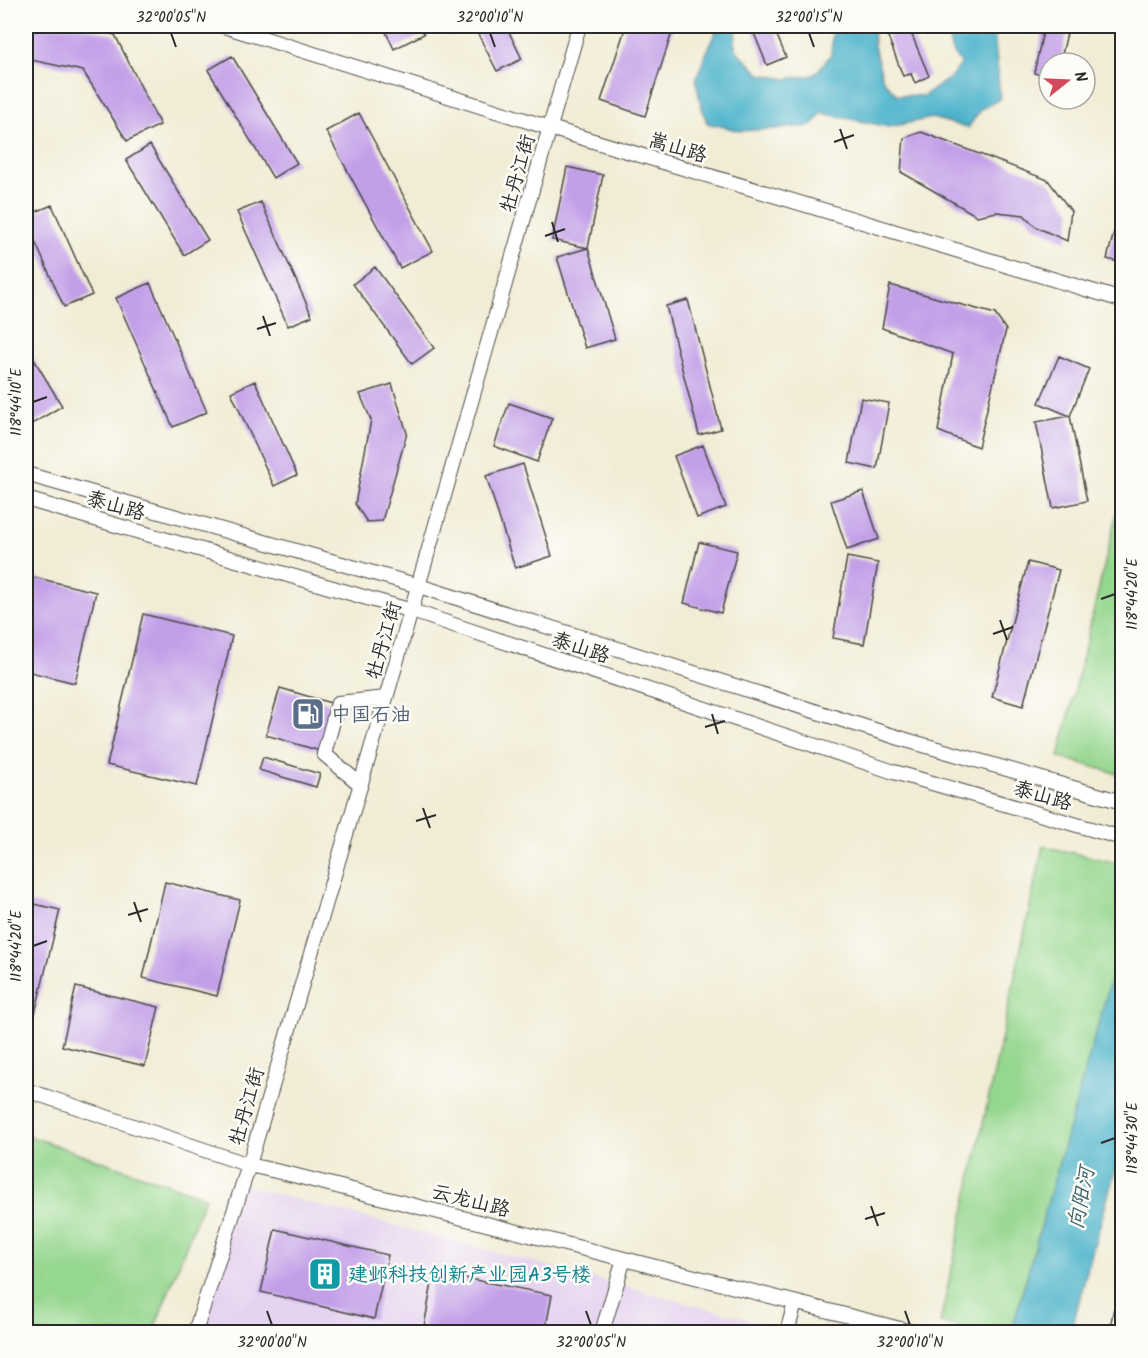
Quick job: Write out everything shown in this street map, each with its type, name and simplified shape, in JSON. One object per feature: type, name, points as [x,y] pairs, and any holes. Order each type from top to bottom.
[{"type":"main road","points":[[1118,1332],[1122,1312]]},
{"type":"street","name":"嵩山路","points":[[224,26],[550,129],[1122,300]]},
{"type":"street","name":"牡丹江街","points":[[195,1332],[249,1166],[412,611],[579,26]]},
{"type":"street","name":"泰山路","points":[[26,474],[419,586],[906,740],[1122,802]]},
{"type":"street","name":"泰山路","points":[[26,499],[412,611],[894,772],[1122,838]]},
{"type":"street","points":[[361,785],[324,754],[338,703],[386,698]]},
{"type":"street","name":"云龙山路","points":[[26,1090],[249,1166],[912,1332]]},
{"type":"street","points":[[602,1332],[624,1259]]},
{"type":"street","points":[[787,1332],[795,1303]]},
{"type":"shaded area","points":[[242,1185],[797,1332],[195,1332]]},
{"type":"green space","points":[[1122,490],[1122,775],[1059,757]]},
{"type":"green space","points":[[1043,846],[1122,864],[1122,933],[1035,1332],[987,1332],[940,1323]]},
{"type":"green space","points":[[26,1135],[205,1197],[153,1332],[26,1332]]},
{"type":"water","points":[[718,26],[736,26],[735,49],[760,74],[786,79],[814,75],[831,55],[833,26],[873,26],[874,46],[883,80],[897,95],[923,96],[950,78],[961,63],[952,51],[948,26],[991,26],[994,30],[1000,99],[981,109],[968,128],[932,118],[889,127],[822,113],[812,126],[741,131],[707,123],[700,102],[696,78]]},
{"type":"water","name":"向阳河","points":[[1122,940],[1122,1147],[1071,1332],[1011,1332]]},
{"type":"building","points":[[26,26],[80,26],[115,35],[160,125],[127,141],[83,71],[26,59]]},
{"type":"building","points":[[383,26],[420,26],[424,34],[394,49]]},
{"type":"building","points":[[474,26],[506,26],[522,59],[497,71]]},
{"type":"building","points":[[626,26],[674,26],[645,116],[601,101]]},
{"type":"building","points":[[751,26],[773,26],[786,57],[767,65]]},
{"type":"building","points":[[897,26],[910,26],[929,76],[915,83],[911,74],[903,76],[887,34],[903,28]]},
{"type":"building","points":[[1044,26],[1067,33],[1063,51],[1039,51]]},
{"type":"building","points":[[232,56],[297,163],[273,178],[208,70]]},
{"type":"building","points":[[1037,59],[1037,74],[1034,73]]},
{"type":"building","points":[[359,113],[433,251],[400,268],[326,131]]},
{"type":"building","points":[[921,132],[1048,180],[1071,211],[1067,241],[1036,227],[1024,215],[997,212],[977,216],[901,172],[904,138]]},
{"type":"building","points":[[150,145],[208,240],[184,255],[126,160]]},
{"type":"building","points":[[567,167],[603,175],[588,248],[552,240]]},
{"type":"building","points":[[1122,201],[1122,263],[1107,259]]},
{"type":"building","points":[[261,202],[312,316],[288,326],[237,212]]},
{"type":"building","points":[[52,205],[92,295],[64,307],[26,221],[26,216]]},
{"type":"building","points":[[588,248],[615,339],[585,348],[557,257]]},
{"type":"building","points":[[375,267],[434,348],[412,364],[353,284]]},
{"type":"building","points":[[150,283],[207,412],[173,427],[116,298]]},
{"type":"building","points":[[890,285],[995,314],[1006,330],[978,447],[938,431],[953,354],[882,328]]},
{"type":"building","points":[[688,300],[721,429],[699,435],[666,306]]},
{"type":"building","points":[[26,346],[62,406],[32,424],[26,414]]},
{"type":"building","points":[[1059,356],[1089,369],[1070,416],[1039,403]]},
{"type":"building","points":[[255,381],[297,475],[274,486],[231,392]]},
{"type":"building","points":[[392,384],[407,433],[382,521],[367,522],[355,504],[371,420],[360,394]]},
{"type":"building","points":[[861,398],[889,403],[877,469],[849,463]]},
{"type":"building","points":[[509,403],[552,418],[537,462],[494,446]]},
{"type":"building","points":[[1070,416],[1087,501],[1053,508],[1036,422]]},
{"type":"building","points":[[703,445],[726,507],[697,518],[674,456]]},
{"type":"building","points":[[523,464],[552,556],[515,568],[486,476]]},
{"type":"building","points":[[863,491],[879,539],[847,550],[831,501]]},
{"type":"building","points":[[699,542],[737,551],[721,613],[684,603]]},
{"type":"building","points":[[847,557],[878,563],[864,644],[833,638]]},
{"type":"building","points":[[1028,562],[1059,570],[1023,706],[992,697]]},
{"type":"building","points":[[33,577],[96,592],[75,683],[26,671],[26,609]]},
{"type":"building","points":[[143,614],[232,636],[197,786],[107,765]]},
{"type":"building","points":[[280,688],[341,706],[327,753],[266,735]]},
{"type":"building","points":[[263,757],[320,774],[316,787],[259,770]]},
{"type":"building","points":[[165,882],[240,900],[217,996],[143,978]]},
{"type":"building","points":[[26,902],[60,910],[30,1034],[26,1032]]},
{"type":"building","points":[[76,987],[159,1007],[145,1066],[62,1046]]},
{"type":"building","name":"建邺科技创新产业园A3号楼","points":[[275,1229],[388,1255],[374,1319],[261,1292]]},
{"type":"building","points":[[434,1272],[552,1295],[545,1332],[423,1332]]},
{"type":"place","name":"中国石油","points":[[308,714]]},
{"type":"place","name":"建邺科技创新产业园A3号楼","points":[[325,1274]]}]
